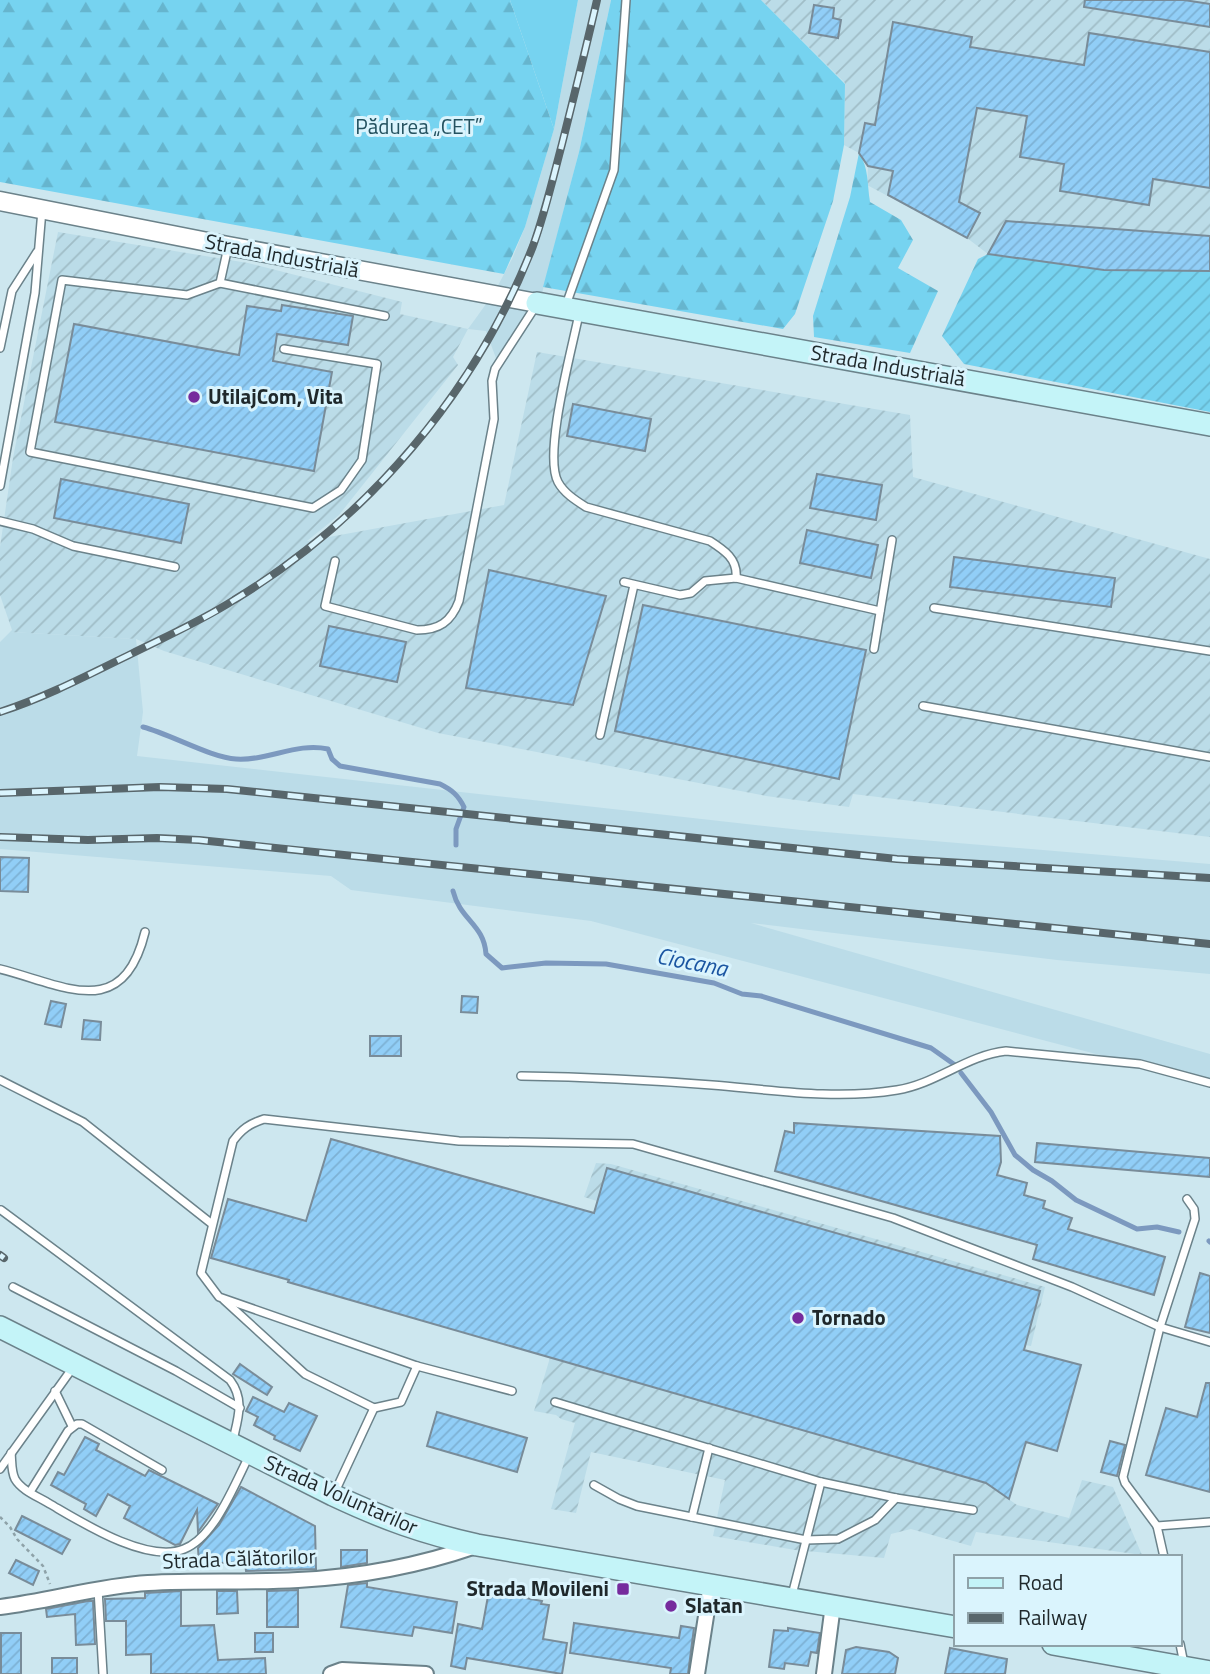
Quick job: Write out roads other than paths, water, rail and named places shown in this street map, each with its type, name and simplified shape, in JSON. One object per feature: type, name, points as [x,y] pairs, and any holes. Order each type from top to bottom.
[{"type":"main road","name":"Strada Industrială","points":[[537,303],[1210,425]]},
{"type":"main road","name":"Strada Voluntarilor","points":[[0,1327],[333,1495],[389,1521],[426,1533],[477,1545],[954,1627]]},
{"type":"main road","points":[[1065,1646],[1210,1672]]},
{"type":"street","name":"Strada Industrială","points":[[0,201],[537,303]]},
{"type":"street","name":"Strada Călătorilor","points":[[0,1607],[147,1583],[273,1581],[352,1576],[434,1559],[477,1545]]},
{"type":"street","points":[[697,1674],[711,1584]]},
{"type":"street","points":[[824,1674],[833,1605]]},
{"type":"street","points":[[331,1674],[342,1670],[426,1674]]},
{"type":"lane","points":[[626,0],[614,170],[573,309],[553,454],[557,480],[574,500],[586,507],[710,541],[726,552],[734,563],[736,578]]},
{"type":"lane","points":[[0,486],[35,293],[42,208]]},
{"type":"lane","points":[[220,283],[228,246]]},
{"type":"lane","points":[[0,348],[12,291],[38,250]]},
{"type":"lane","points":[[284,349],[377,364],[362,460],[341,490],[313,508],[30,452],[62,280],[187,295],[220,283],[385,316]]},
{"type":"lane","points":[[335,561],[325,606],[417,630],[440,626],[454,614],[459,601],[494,419],[492,380],[495,369],[537,303]]},
{"type":"lane","points":[[0,521],[33,528],[73,546],[175,567]]},
{"type":"lane","points":[[874,649],[892,540]]},
{"type":"lane","points":[[624,582],[680,596],[691,593],[705,581],[736,578],[880,611]]},
{"type":"lane","points":[[600,735],[634,584]]},
{"type":"lane","points":[[934,608],[1210,651]]},
{"type":"lane","points":[[923,706],[1210,757]]},
{"type":"lane","points":[[0,969],[48,984],[94,992],[120,983],[130,972],[141,951],[145,932]]},
{"type":"lane","points":[[521,1076],[630,1078],[834,1095],[899,1090],[922,1083],[992,1052],[1006,1051],[1140,1064],[1210,1083]]},
{"type":"lane","points":[[0,1080],[83,1122],[212,1224]]},
{"type":"lane","points":[[417,1366],[401,1402],[374,1408],[305,1374],[219,1297],[201,1273],[233,1142],[250,1123],[264,1119],[459,1141],[633,1144],[893,1218],[1072,1287],[1160,1327],[1210,1342]]},
{"type":"lane","points":[[1164,1555],[1157,1526],[1123,1478],[1160,1327],[1195,1219],[1194,1209],[1187,1199]]},
{"type":"lane","points":[[1,1210],[230,1380],[240,1396],[241,1448],[212,1525],[185,1549],[173,1552],[123,1542],[81,1522],[30,1492],[15,1479],[11,1452]]},
{"type":"lane","points":[[13,1287],[176,1371],[240,1408]]},
{"type":"lane","points":[[219,1297],[417,1366],[512,1391]]},
{"type":"lane","points":[[0,1469],[75,1365]]},
{"type":"lane","points":[[55,1391],[72,1426]]},
{"type":"lane","points":[[555,1402],[821,1482],[896,1498],[974,1510]]},
{"type":"lane","points":[[333,1495],[374,1408]]},
{"type":"lane","points":[[30,1492],[72,1426],[82,1424],[162,1470]]},
{"type":"lane","points":[[692,1517],[709,1448]]},
{"type":"lane","points":[[791,1599],[821,1482]]},
{"type":"lane","points":[[594,1485],[638,1506],[806,1540],[838,1539],[875,1520],[896,1498]]},
{"type":"lane","points":[[1157,1526],[1210,1522]]},
{"type":"lane","points":[[98,1589],[103,1674]]},
{"type":"lane","points":[[1180,1646],[1185,1668]]},
{"type":"waterway","name":"Ciocana","points":[[143,727],[226,758],[248,759],[305,748],[328,749],[332,759],[340,766],[440,784],[454,793],[464,807],[456,829],[456,845]]},
{"type":"waterway","name":"Ciocana","points":[[453,891],[456,901],[481,936],[486,954],[502,968],[546,963],[606,964],[714,983],[742,994],[761,996],[931,1048],[955,1065]]},
{"type":"waterway","name":"Ciocana","points":[[961,1073],[991,1112],[1015,1155],[1033,1170],[1076,1200],[1137,1229],[1157,1227],[1179,1232]]},
{"type":"railway","points":[[0,712],[83,678],[196,622],[234,600],[283,568],[329,531],[372,491],[412,447],[449,401],[481,352],[509,300],[533,246],[552,183],[597,0]]},
{"type":"railway","points":[[0,793],[160,787],[227,789],[897,859],[1210,878]]},
{"type":"railway","points":[[0,837],[199,840],[1210,944]]},
{"type":"railway","points":[[0,1255],[4,1258]]},
{"type":"place","name":"UtilajCom, Vita","points":[[194,397]]},
{"type":"place","name":"Tornado","points":[[798,1318]]},
{"type":"place","name":"Strada Movileni","points":[[623,1589]]},
{"type":"place","name":"Slatan","points":[[671,1606]]},
{"type":"park label","name":"Pădurea „CET”","points":[[419,127]]}]
